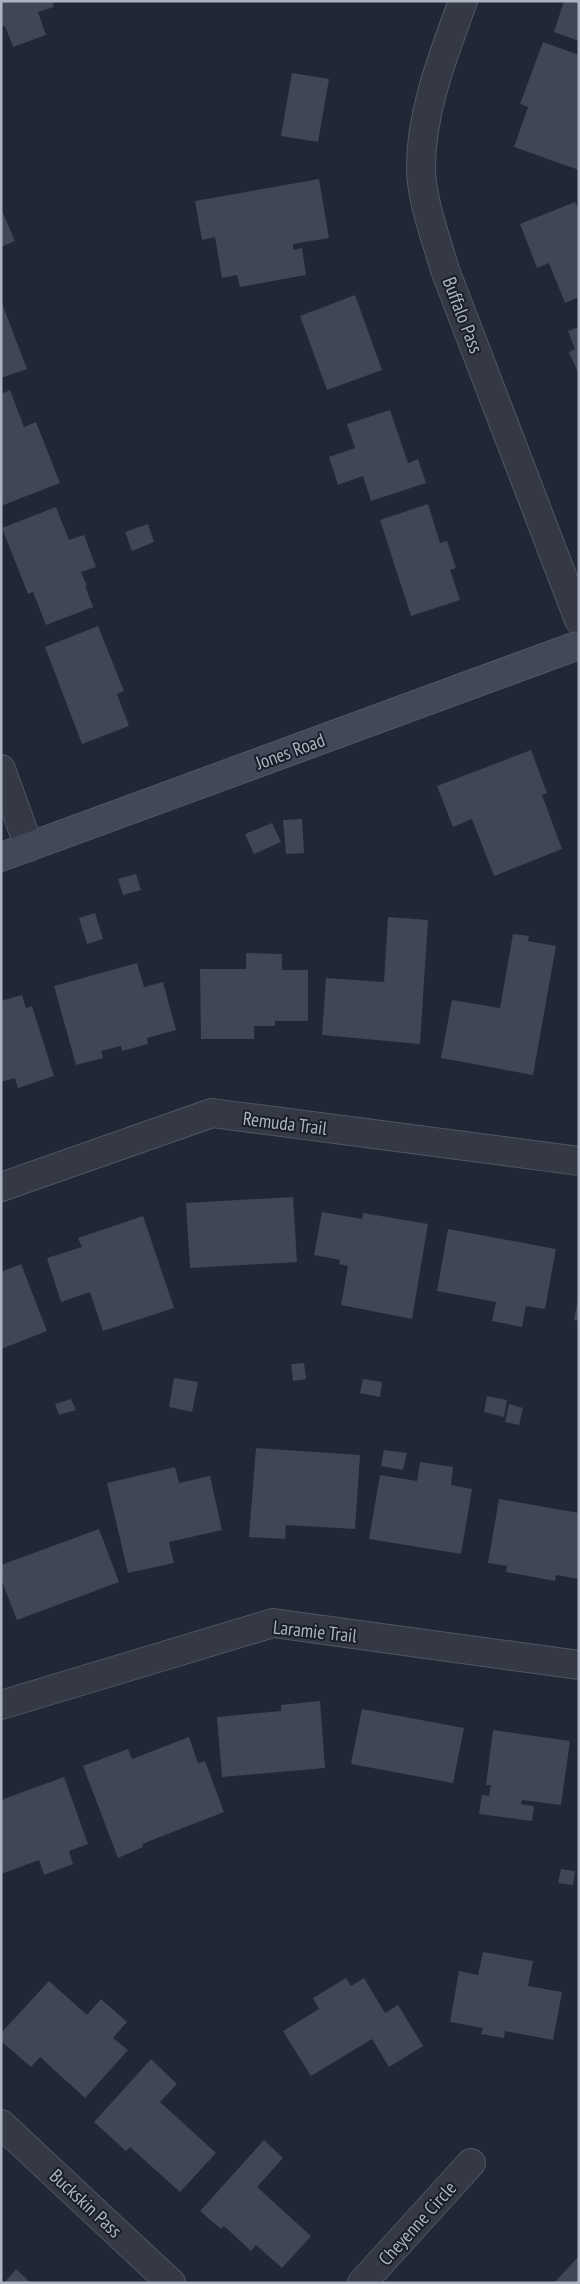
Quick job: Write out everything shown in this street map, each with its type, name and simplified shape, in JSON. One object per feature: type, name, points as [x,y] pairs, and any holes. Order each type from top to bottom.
[{"type":"street","name":"Buffalo Pass","points":[[462,1],[436,79],[426,122],[421,167],[430,220],[445,270],[579,620]]},
{"type":"street","name":"Jones Road","points":[[1,857],[579,645]]},
{"type":"street","points":[[1,769],[29,847]]},
{"type":"street","name":"Remuda Trail","points":[[1,1187],[212,1113],[579,1161]]},
{"type":"street","name":"Laramie Trail","points":[[1,1705],[273,1623],[579,1666]]},
{"type":"street","name":"Buckskin Pass","points":[[1,2124],[171,2283]]},
{"type":"street","name":"Cheyenne Circle","points":[[362,2283],[471,2163]]},
{"type":"building","points":[[1,1],[52,1],[54,7],[38,12],[46,35],[13,47],[5,26],[1,27]]},
{"type":"building","points":[[564,1],[579,1],[579,41],[554,32]]},
{"type":"building","points":[[543,42],[579,55],[579,170],[514,147],[528,107],[520,104]]},
{"type":"building","points":[[292,73],[329,79],[318,142],[281,136]]},
{"type":"building","points":[[319,179],[329,238],[293,244],[293,250],[302,248],[306,275],[240,287],[237,275],[222,278],[215,237],[202,240],[195,201]]},
{"type":"building","points":[[575,202],[579,210],[579,297],[565,303],[549,263],[537,268],[520,224]]},
{"type":"building","points":[[1,208],[15,241],[1,247]]},
{"type":"building","points":[[355,295],[382,370],[327,390],[300,316]]},
{"type":"building","points":[[1,301],[27,369],[1,378]]},
{"type":"building","points":[[579,327],[579,375],[569,352],[575,349],[568,331]]},
{"type":"building","points":[[10,390],[24,427],[36,422],[60,483],[1,506],[1,394]]},
{"type":"building","points":[[390,410],[408,463],[418,459],[426,483],[371,501],[363,476],[338,485],[329,457],[355,448],[347,424]]},
{"type":"building","points":[[428,504],[440,543],[447,541],[456,568],[450,570],[460,600],[411,616],[380,520]]},
{"type":"building","points":[[56,507],[69,540],[84,535],[96,567],[81,572],[93,607],[46,625],[33,592],[28,594],[2,528]]},
{"type":"building","points":[[148,524],[154,542],[132,551],[125,532]]},
{"type":"building","points":[[98,626],[124,691],[117,694],[129,726],[82,744],[45,647]]},
{"type":"building","points":[[531,750],[547,793],[542,795],[562,849],[494,876],[472,819],[453,827],[437,786]]},
{"type":"building","points":[[302,819],[304,853],[286,854],[283,820]]},
{"type":"building","points":[[272,823],[281,842],[254,854],[245,834]]},
{"type":"building","points":[[136,874],[141,890],[123,895],[118,879]]},
{"type":"building","points":[[95,913],[103,939],[87,944],[79,918]]},
{"type":"building","points":[[388,917],[428,920],[420,1044],[322,1035],[326,978],[384,982]]},
{"type":"building","points":[[513,934],[529,936],[528,941],[556,946],[533,1075],[441,1058],[452,1000],[500,1008]]},
{"type":"building","points":[[246,953],[282,954],[282,970],[308,970],[308,1021],[275,1021],[275,1026],[254,1026],[254,1039],[201,1039],[200,969],[246,969]]},
{"type":"building","points":[[137,963],[144,987],[163,982],[176,1030],[147,1038],[148,1044],[122,1051],[121,1046],[101,1051],[103,1058],[76,1065],[54,986]]},
{"type":"building","points":[[22,995],[26,1008],[32,1006],[54,1076],[18,1088],[15,1078],[1,1082],[1,1001]]},
{"type":"building","points":[[293,1197],[297,1262],[190,1268],[186,1203]]},
{"type":"building","points":[[322,1212],[362,1219],[363,1213],[428,1224],[412,1319],[341,1305],[348,1266],[339,1264],[340,1260],[314,1255]]},
{"type":"building","points":[[143,1216],[174,1308],[103,1331],[90,1292],[61,1302],[47,1258],[82,1247],[78,1238]]},
{"type":"building","points":[[448,1229],[556,1249],[545,1309],[526,1306],[522,1327],[492,1321],[496,1302],[437,1291]]},
{"type":"building","points":[[21,1264],[47,1331],[1,1349],[1,1272]]},
{"type":"building","points":[[579,1299],[579,1321],[574,1320]]},
{"type":"building","points":[[304,1363],[306,1379],[293,1381],[291,1364]]},
{"type":"building","points":[[174,1378],[198,1382],[192,1412],[169,1407]]},
{"type":"building","points":[[363,1379],[382,1382],[380,1397],[360,1393]]},
{"type":"building","points":[[487,1396],[507,1400],[504,1417],[484,1412]]},
{"type":"building","points":[[71,1399],[76,1410],[59,1415],[55,1404]]},
{"type":"building","points":[[509,1404],[523,1408],[519,1425],[505,1422]]},
{"type":"building","points":[[256,1448],[360,1455],[355,1529],[286,1525],[285,1539],[249,1537]]},
{"type":"building","points":[[384,1450],[407,1453],[403,1470],[381,1466]]},
{"type":"building","points":[[420,1462],[453,1467],[451,1485],[472,1489],[461,1554],[369,1539],[380,1475],[417,1481]]},
{"type":"building","points":[[175,1467],[179,1483],[210,1476],[222,1530],[169,1542],[174,1563],[128,1573],[107,1483]]},
{"type":"building","points":[[499,1499],[579,1513],[579,1579],[556,1575],[555,1581],[506,1572],[507,1566],[488,1563]]},
{"type":"building","points":[[99,1529],[119,1582],[17,1620],[1,1579],[1,1565]]},
{"type":"building","points":[[320,1701],[325,1768],[222,1777],[217,1717],[281,1711],[281,1705]]},
{"type":"building","points":[[362,1709],[464,1728],[453,1783],[351,1764]]},
{"type":"building","points":[[493,1730],[570,1741],[561,1805],[522,1800],[521,1804],[534,1806],[532,1821],[479,1814],[482,1795],[489,1796],[491,1785],[486,1785]]},
{"type":"building","points":[[189,1737],[198,1763],[205,1761],[224,1812],[142,1844],[143,1847],[118,1858],[83,1766],[128,1749],[132,1759]]},
{"type":"building","points":[[64,1777],[88,1844],[69,1851],[73,1864],[44,1875],[39,1860],[1,1874],[1,1800]]},
{"type":"building","points":[[561,1869],[575,1871],[573,1885],[558,1883]]},
{"type":"building","points":[[483,1952],[533,1961],[528,1986],[562,1992],[553,2040],[505,2031],[504,2038],[481,2034],[483,2028],[450,2022],[459,1971],[478,1975]]},
{"type":"building","points":[[346,1978],[351,1986],[364,1978],[385,2013],[398,2005],[423,2046],[389,2067],[372,2039],[311,2076],[283,2031],[319,2009],[313,1998]]},
{"type":"building","points":[[49,1981],[87,2015],[101,1999],[127,2022],[113,2038],[128,2050],[85,2098],[40,2057],[31,2067],[1,2041],[1,2033]]},
{"type":"building","points":[[151,2059],[177,2084],[160,2102],[216,2153],[180,2192],[130,2147],[126,2151],[94,2122]]},
{"type":"building","points":[[264,2140],[283,2158],[257,2187],[311,2236],[282,2268],[256,2245],[251,2251],[224,2226],[221,2229],[200,2211]]},
{"type":"building","points":[[579,2256],[579,2283],[554,2283]]},
{"type":"building","points":[[16,2269],[31,2283],[4,2283]]}]
